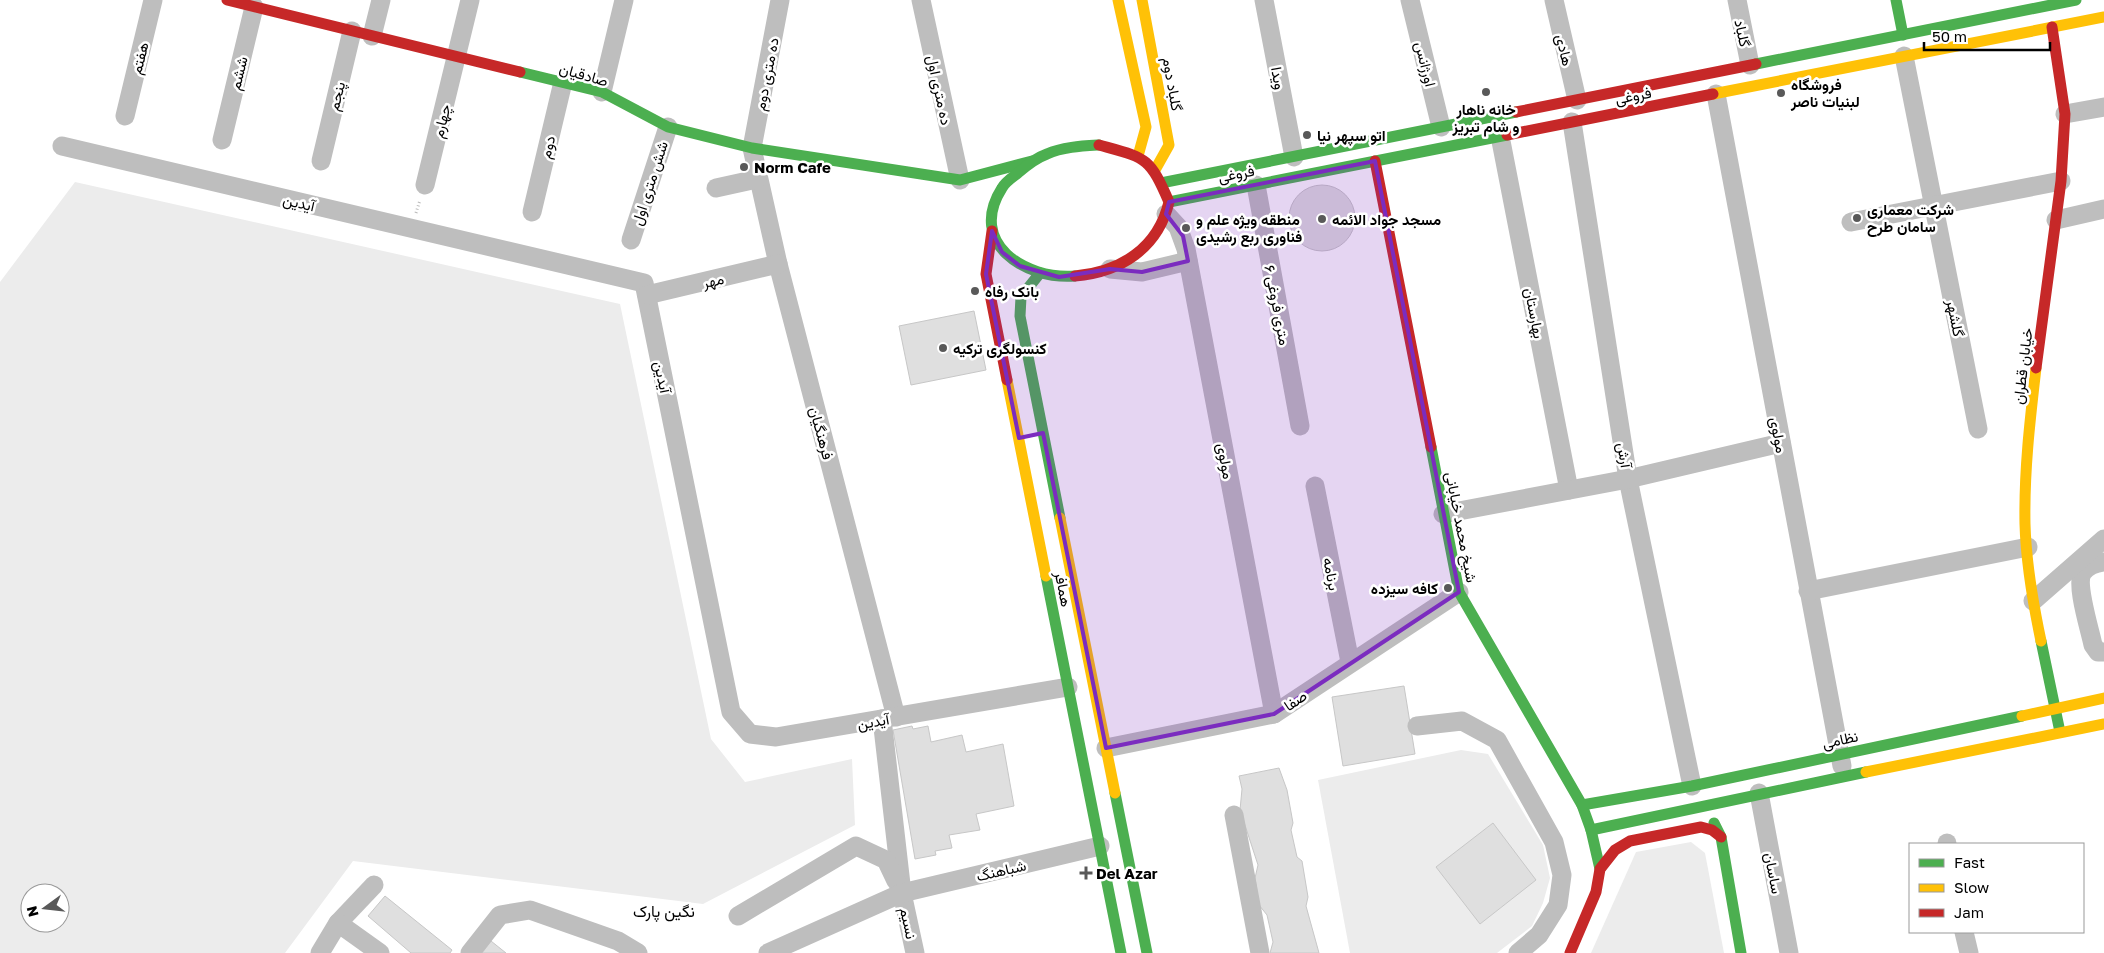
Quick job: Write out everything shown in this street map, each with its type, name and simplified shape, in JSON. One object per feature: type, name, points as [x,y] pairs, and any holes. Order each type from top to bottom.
[{"type":"main road","name":"صادقیان","points":[[228,0],[602,92],[668,127],[752,148],[963,184]]},
{"type":"main road","points":[[1118,0],[1146,127],[1138,156]]},
{"type":"main road","name":"گلباد دوم","points":[[1142,0],[1169,145],[1155,170]]},
{"type":"main road","points":[[1896,0],[1902,35]]},
{"type":"main road","name":"فروغى","points":[[1161,183],[2076,0]]},
{"type":"main road","name":"فروغى","points":[[1167,208],[1256,185],[2104,17]]},
{"type":"main road","name":"خیابان قطران","points":[[2052,27],[2065,114],[2062,181],[2027,440],[2026,525],[2033,601],[2060,732]]},
{"type":"main road","points":[[963,184],[1032,161],[1048,153],[1081,146],[1099,145],[1138,156],[1155,170],[1161,183],[1167,208],[1156,235],[1126,262],[1110,269],[1077,277],[1059,277],[1020,266],[1002,252],[992,231],[987,211],[1002,188],[1032,161]]},
{"type":"main road","name":"شیخ محمد خیابانی","points":[[1375,161],[1459,592],[1582,804],[1591,830],[1600,869]]},
{"type":"main road","name":"همافر","points":[[992,231],[986,274],[1031,435],[1106,748],[1147,953]]},
{"type":"main road","name":"همافر","points":[[1040,273],[1021,297],[1020,316],[1031,435],[1068,687],[1121,953]]},
{"type":"main road","name":"نظامی","points":[[1582,804],[1692,786],[2104,698]]},
{"type":"main road","points":[[1591,830],[1706,807],[1760,793],[2104,724]]},
{"type":"main road","points":[[1692,786],[1706,807],[1720,837],[1740,953]]},
{"type":"main road","points":[[1570,953],[1596,892],[1600,869],[1615,850],[1630,841],[1701,827],[1712,830],[1720,837]]},
{"type":"street","name":"هفتم","points":[[124,116],[153,0]]},
{"type":"street","points":[[372,36],[381,0]]},
{"type":"street","name":"چهارم","points":[[425,185],[470,0]]},
{"type":"street","points":[[602,92],[624,0]]},
{"type":"street","name":"ده متری دوم","points":[[752,148],[780,0]]},
{"type":"street","name":"ده متری اول","points":[[921,0],[963,184]]},
{"type":"street","name":"ویدا","points":[[1264,0],[1294,157]]},
{"type":"street","name":"اورژانس","points":[[1410,0],[1441,127]]},
{"type":"street","name":"هادی","points":[[1554,0],[1577,100]]},
{"type":"street","name":"گلباد","points":[[1736,0],[1750,65]]},
{"type":"street","name":"ششم","points":[[222,140],[254,7]]},
{"type":"street","name":"پنجم","points":[[321,161],[352,31]]},
{"type":"street","name":"گلشهر","points":[[1904,56],[1978,429]]},
{"type":"street","name":"دوم","points":[[532,212],[563,82]]},
{"type":"street","name":"مولوی","points":[[1716,94],[1844,777]]},
{"type":"street","points":[[2065,114],[2104,107]]},
{"type":"street","name":"آرش","points":[[1572,122],[1628,479],[1692,786]]},
{"type":"street","name":"شش متری اول","points":[[631,240],[668,127]]},
{"type":"street","name":"بهارستان","points":[[1500,136],[1569,490]]},
{"type":"street","name":"آیدین","points":[[62,146],[644,283],[731,712],[750,734],[776,737],[1068,687]]},
{"type":"street","name":"فرهنگیان","points":[[752,148],[757,178],[889,718],[902,893]]},
{"type":"street","points":[[716,188],[757,178]]},
{"type":"street","points":[[1852,222],[2062,181]]},
{"type":"street","name":"۶ متری فروغی","points":[[1256,185],[1300,426]]},
{"type":"street","name":"مولوی","points":[[1167,208],[1183,236],[1274,714]]},
{"type":"street","points":[[2056,220],[2104,209]]},
{"type":"street","points":[[1110,269],[1142,272],[1188,261]]},
{"type":"street","name":"مهر","points":[[647,295],[778,264]]},
{"type":"street","points":[[1444,514],[1628,479],[1781,443]]},
{"type":"street","name":"برنامه","points":[[1315,486],[1350,662]]},
{"type":"street","points":[[2033,601],[2104,539]]},
{"type":"street","points":[[1808,591],[2028,547]]},
{"type":"street","points":[[2104,562],[2091,564],[2082,573],[2080,585],[2093,645],[2098,652],[2104,652]]},
{"type":"street","name":"صفا","points":[[1106,748],[1274,714],[1350,662],[1459,592]]},
{"type":"street","points":[[1418,726],[1462,721],[1497,740],[1554,842],[1562,875],[1558,905],[1539,935],[1518,953]]},
{"type":"street","name":"ساسان","points":[[1760,793],[1789,953]]},
{"type":"street","points":[[1234,815],[1260,953]]},
{"type":"street","points":[[738,916],[856,846],[886,860],[902,893]]},
{"type":"street","name":"شباهنگ","points":[[768,953],[902,893],[1100,846]]},
{"type":"street","points":[[320,953],[338,923],[374,885]]},
{"type":"street","name":"نسیم","points":[[902,893],[915,953]]},
{"type":"street","points":[[470,953],[500,915],[530,910],[611,947],[638,953]]},
{"type":"street","points":[[338,923],[380,953]]},
{"type":"street","points":[[1964,933],[1968,953]]},
{"type":"path","points":[[410,228],[425,185]]},
{"type":"highlighted area","points":[[1375,161],[1459,592],[1274,714],[1106,748],[1043,433],[1019,438],[986,274],[992,231],[1002,252],[1020,266],[1059,277],[1110,269],[1142,272],[1188,261],[1183,236],[1166,214],[1169,202]]},
{"type":"shaded area","points":[[75,182],[620,304],[711,739],[745,782],[852,759],[855,825],[703,904],[353,861],[285,953],[0,953],[0,282]]},
{"type":"shaded area","points":[[1461,750],[1488,754],[1543,845],[1550,878],[1543,903],[1532,926],[1497,953],[1350,953],[1318,780]]},
{"type":"shaded area","points":[[1691,842],[1705,853],[1724,953],[1591,953],[1636,852]]},
{"type":"building","name":"مسجد جواد الائمه","points":[[1322,185],[1335,187],[1350,200],[1353,205],[1355,218],[1353,231],[1340,246],[1335,249],[1322,251],[1309,249],[1294,236],[1291,231],[1289,218],[1291,205],[1304,190],[1309,187]]},
{"type":"building","name":"کنسولگری ترکیه","points":[[974,311],[986,370],[911,385],[899,326]]},
{"type":"building","points":[[1404,686],[1415,754],[1343,766],[1332,697]]},
{"type":"building","points":[[912,726],[913,729],[928,726],[931,742],[962,735],[966,752],[1003,744],[1014,806],[976,814],[980,830],[949,835],[952,848],[935,851],[936,855],[915,859],[893,730]]},
{"type":"building","points":[[1279,768],[1287,790],[1293,823],[1291,830],[1297,857],[1302,861],[1308,897],[1306,906],[1319,953],[1270,953],[1273,942],[1267,915],[1259,905],[1255,878],[1258,865],[1240,810],[1242,789],[1239,776]]},
{"type":"building","points":[[1493,823],[1536,880],[1480,924],[1436,867]]},
{"type":"building","points":[[385,896],[452,950],[450,953],[411,953],[368,916]]},
{"type":"building","points":[[491,941],[506,953],[482,953]]},
{"type":"traffic: fast","points":[[1896,0],[1903,35]]},
{"type":"traffic: fast","points":[[1756,64],[2076,0]]},
{"type":"traffic: fast","points":[[520,72],[602,92],[668,127],[752,148],[960,180],[1032,161]]},
{"type":"traffic: fast","points":[[1161,183],[1516,112]]},
{"type":"traffic: fast","points":[[1169,202],[1507,135]]},
{"type":"traffic: fast","points":[[1075,276],[1056,276],[1038,272],[1021,264],[1007,254],[997,241],[992,226],[993,208],[1005,184],[1035,160],[1059,150],[1099,145]]},
{"type":"traffic: fast","points":[[1040,273],[1021,297],[1020,316],[1060,518]]},
{"type":"traffic: fast","points":[[1431,447],[1459,592],[1582,805],[1591,830],[1600,869]]},
{"type":"traffic: fast","points":[[1046,576],[1121,953]]},
{"type":"traffic: fast","points":[[2041,641],[2060,732]]},
{"type":"traffic: fast","points":[[1582,805],[1692,786],[2022,716]]},
{"type":"traffic: fast","points":[[1591,830],[1866,772]]},
{"type":"traffic: fast","points":[[1115,793],[1147,953]]},
{"type":"traffic: fast","points":[[1714,823],[1721,837],[1741,953]]},
{"type":"traffic: slow","points":[[1118,0],[1146,127],[1138,156]]},
{"type":"traffic: slow","points":[[1142,0],[1169,145],[1155,170]]},
{"type":"traffic: slow","points":[[1713,94],[2104,17]]},
{"type":"traffic: slow","points":[[2036,368],[2026,465],[2025,524],[2030,583],[2041,641]]},
{"type":"traffic: slow","points":[[1007,380],[1046,576]]},
{"type":"traffic: slow","points":[[1060,518],[1115,793]]},
{"type":"traffic: slow","points":[[2022,716],[2104,698]]},
{"type":"traffic: slow","points":[[1866,772],[2104,724]]},
{"type":"traffic: jam","points":[[227,0],[520,72]]},
{"type":"traffic: jam","points":[[2036,368],[2061,181],[2065,114],[2052,27]]},
{"type":"traffic: jam","points":[[1516,112],[1756,64]]},
{"type":"traffic: jam","points":[[1507,135],[1713,94]]},
{"type":"traffic: jam","points":[[1075,276],[1092,274],[1108,269],[1135,255],[1147,245],[1156,232],[1164,218],[1169,202],[1156,176],[1144,161],[1127,153],[1099,145]]},
{"type":"traffic: jam","points":[[1375,161],[1431,447]]},
{"type":"traffic: jam","points":[[992,231],[986,274],[1007,380]]},
{"type":"traffic: jam","points":[[1570,953],[1596,892],[1600,869],[1615,850],[1630,841],[1701,827],[1712,830],[1721,837]]},
{"type":"place","name":"خانه ناهار و شام تبریز","points":[[1486,92]]},
{"type":"place","name":"فروشگاه لبنیات ناصر","points":[[1781,93]]},
{"type":"place","name":"اتو سپهر نیا","points":[[1307,135]]},
{"type":"place","name":"Norm Cafe","points":[[744,167]]},
{"type":"place","name":"شرکت معماری سامان طرح","points":[[1857,218]]},
{"type":"place","name":"مسجد جواد الائمه","points":[[1322,219]]},
{"type":"place","name":"منطقه ویژه علم و فناوری ربع رشیدی","points":[[1186,228]]},
{"type":"place","name":"بانک رفاه","points":[[975,291]]},
{"type":"place","name":"کنسولگری ترکیه","points":[[943,348]]},
{"type":"place","name":"کافه سیزده","points":[[1448,588]]},
{"type":"place","name":"Del Azar","points":[[1086,873]]},
{"type":"district","name":"نگین پارک","points":[[664,911]]}]
